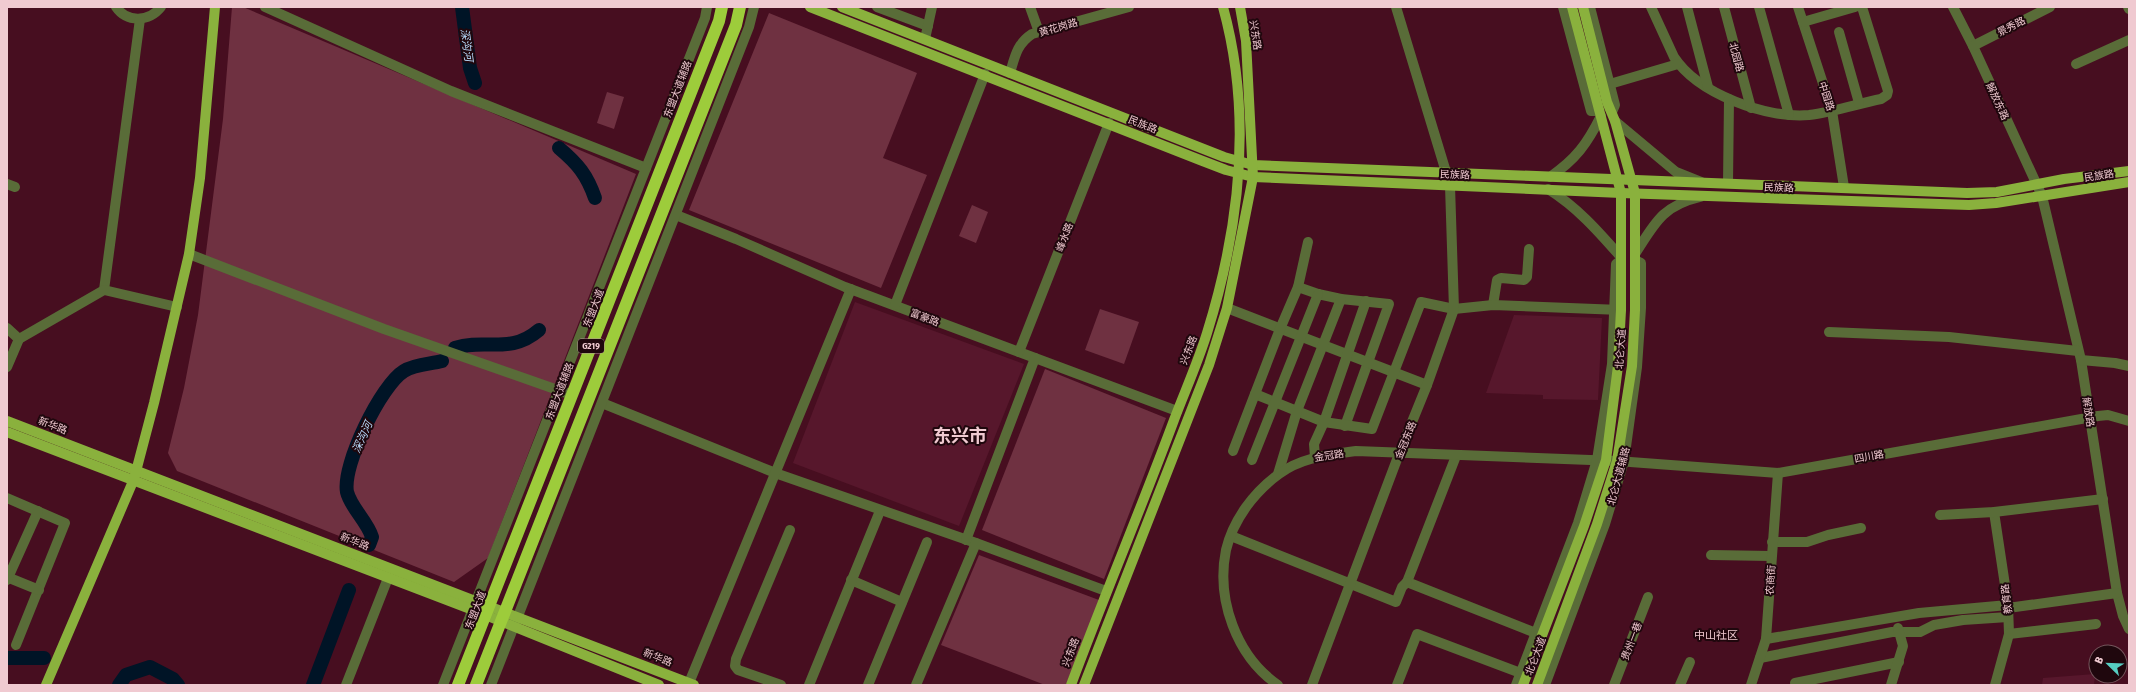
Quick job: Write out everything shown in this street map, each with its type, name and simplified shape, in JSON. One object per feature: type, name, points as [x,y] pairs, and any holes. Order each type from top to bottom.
[{"type":"highway","name":"东盟大道","points":[[458,685],[719,21],[722,7]]},
{"type":"highway","name":"G219","points":[[476,685],[733,32],[740,7]]},
{"type":"main road","points":[[46,685],[135,474],[177,307],[189,254],[200,178],[215,7]]},
{"type":"main road","name":"民族路","points":[[810,7],[985,74],[1200,160],[1253,177],[1620,193],[1969,205],[1996,203],[2129,182]]},
{"type":"main road","name":"民族路","points":[[842,7],[1240,162],[1253,164],[1967,193],[1997,192],[2064,179],[2129,171]]},
{"type":"main road","name":"兴东路","points":[[1071,685],[1106,591],[1150,486],[1206,336],[1228,251],[1240,174],[1240,104],[1223,7]]},
{"type":"main road","name":"兴东路","points":[[1084,685],[1209,365],[1227,308],[1253,177],[1247,54],[1240,7]]},
{"type":"main road","name":"北仑大道","points":[[1523,678],[1539,634],[1611,461],[1618,366],[1620,193],[1618,179],[1572,7]]},
{"type":"main road","name":"北仑大道","points":[[1541,684],[1597,524],[1632,366],[1635,257],[1634,193],[1588,8]]},
{"type":"main road","name":"新华路","points":[[7,421],[388,578],[474,606]]},
{"type":"main road","name":"新华路","points":[[7,432],[135,474],[487,611],[503,617],[518,617],[692,684]]},
{"type":"main road","name":"新华路","points":[[503,617],[514,627],[659,685]]},
{"type":"street","points":[[116,7],[125,16],[140,19],[150,16],[161,7]]},
{"type":"street","points":[[265,7],[451,92],[646,168]]},
{"type":"street","name":"东盟大道辅路","points":[[443,685],[705,18],[707,7]]},
{"type":"street","points":[[491,685],[749,28],[754,7]]},
{"type":"street","points":[[877,7],[928,26]]},
{"type":"street","points":[[925,39],[932,7]]},
{"type":"street","points":[[1030,7],[1039,32]]},
{"type":"street","name":"黄花岗路","points":[[1010,73],[1017,49],[1022,41],[1039,32],[1098,11],[1129,7]]},
{"type":"street","points":[[1396,7],[1446,172]]},
{"type":"street","points":[[1550,177],[1566,166],[1582,150],[1600,114],[1591,110],[1563,7]]},
{"type":"street","points":[[1651,7],[1663,38],[1678,64],[1708,87],[1729,99],[1751,108],[1789,115],[1832,111],[1859,103],[1885,98],[1888,91],[1862,7]]},
{"type":"street","points":[[1686,7],[1708,87]]},
{"type":"street","name":"北园路","points":[[1724,7],[1751,108]]},
{"type":"street","points":[[1759,7],[1789,115]]},
{"type":"street","name":"中园路","points":[[1798,7],[1832,111],[1844,187]]},
{"type":"street","points":[[1803,22],[1855,7]]},
{"type":"street","name":"解放东路","points":[[1953,7],[1973,46],[2042,196]]},
{"type":"street","name":"景秀路","points":[[1973,46],[2050,7]]},
{"type":"street","points":[[104,290],[140,19]]},
{"type":"street","points":[[1839,32],[1859,103]]},
{"type":"street","points":[[2076,64],[2129,40]]},
{"type":"street","points":[[1606,85],[1678,64]]},
{"type":"street","points":[[895,305],[985,74]]},
{"type":"street","points":[[680,80],[693,86]]},
{"type":"street","points":[[1728,183],[1729,99]]},
{"type":"street","points":[[1614,117],[1676,172],[1704,183]]},
{"type":"street","name":"峰水路","points":[[1019,352],[1109,123]]},
{"type":"street","name":"金冠东路","points":[[1312,685],[1427,386],[1454,309],[1450,186]]},
{"type":"street","points":[[1548,190],[1565,200],[1592,224],[1620,258]]},
{"type":"street","points":[[1635,257],[1652,228],[1668,210],[1680,202],[1704,196]]},
{"type":"street","name":"解放路","points":[[2042,196],[2080,356],[2117,593],[2123,616],[2129,629]]},
{"type":"street","name":"富豪路","points":[[676,215],[736,239],[850,289],[1177,411]]},
{"type":"street","points":[[1233,451],[1280,328],[1298,287],[1308,242]]},
{"type":"street","points":[[1493,305],[1497,280],[1501,278],[1524,280],[1527,277],[1529,249]]},
{"type":"street","points":[[189,254],[384,329],[572,395]]},
{"type":"street","points":[[1298,287],[1318,294],[1341,299],[1387,302],[1389,307],[1345,426]]},
{"type":"street","points":[[692,684],[775,473],[850,289]]},
{"type":"street","points":[[7,367],[19,339],[104,290],[177,307]]},
{"type":"street","points":[[1252,460],[1300,336],[1318,294]]},
{"type":"street","points":[[1278,474],[1297,411],[1341,299]]},
{"type":"street","points":[[1315,457],[1314,444],[1324,422],[1366,301]]},
{"type":"street","points":[[1255,394],[1324,422],[1372,429],[1421,302],[1454,309],[1493,305],[1618,310]]},
{"type":"street","points":[[1227,308],[1427,386]]},
{"type":"street","points":[[7,328],[19,339]]},
{"type":"street","points":[[1830,332],[1949,337],[2080,356],[2129,366]]},
{"type":"street","points":[[916,685],[971,542],[1035,358]]},
{"type":"street","points":[[602,403],[775,473],[1106,591]]},
{"type":"street","name":"四川路","points":[[1611,461],[1778,473],[2108,415],[2129,421]]},
{"type":"street","name":"金冠路","points":[[1278,685],[1260,669],[1247,654],[1240,642],[1228,614],[1224,564],[1231,536],[1242,512],[1253,498],[1278,474],[1290,466],[1315,457],[1356,451],[1400,454],[1611,461]]},
{"type":"street","points":[[1231,536],[1396,602],[1402,587],[1407,582],[1456,456]]},
{"type":"street","name":"农商街","points":[[1751,685],[1766,639],[1778,473]]},
{"type":"street","points":[[7,498],[66,523],[16,645]]},
{"type":"street","points":[[1940,516],[1994,512],[2103,499]]},
{"type":"street","points":[[809,685],[880,510]]},
{"type":"street","points":[[38,511],[7,578],[39,590]]},
{"type":"street","name":"教育路","points":[[1994,512],[2008,610],[2009,634],[1995,685]]},
{"type":"street","points":[[1772,542],[1807,542],[1828,535],[1861,528]]},
{"type":"street","points":[[781,685],[738,670],[735,666],[736,659],[790,530]]},
{"type":"street","points":[[868,685],[927,542]]},
{"type":"street","points":[[1711,555],[1771,556]]},
{"type":"street","points":[[346,685],[388,578]]},
{"type":"street","points":[[851,580],[902,602]]},
{"type":"street","points":[[1407,582],[1539,634]]},
{"type":"street","points":[[1760,658],[1898,632],[1920,632],[1934,625],[2008,610],[2117,593]]},
{"type":"street","name":"贵州一巷","points":[[1614,685],[1648,597]]},
{"type":"street","points":[[1766,639],[1896,617],[2008,610]]},
{"type":"street","points":[[1891,685],[1903,646],[1898,632],[1896,617]]},
{"type":"street","points":[[2009,634],[2096,624]]},
{"type":"street","points":[[1397,685],[1417,634],[1523,678],[1516,685]]},
{"type":"street","points":[[1680,685],[1690,662]]},
{"type":"street","points":[[1795,683],[1899,662]]},
{"type":"shaded area","points":[[232,7],[243,7],[636,174],[488,558],[454,582],[177,471],[168,453],[184,388],[198,315],[223,119]]},
{"type":"shaded area","points":[[769,13],[917,73],[883,158],[927,175],[881,288],[689,210]]},
{"type":"shaded area","points":[[607,92],[624,97],[614,129],[597,123]]},
{"type":"shaded area","points":[[972,205],[988,212],[976,243],[959,236]]},
{"type":"shaded area","points":[[855,302],[1024,364],[959,526],[793,463]]},
{"type":"shaded area","points":[[1100,309],[1139,322],[1124,364],[1085,350]]},
{"type":"shaded area","points":[[1514,315],[1602,318],[1598,400],[1543,399],[1543,395],[1486,393]]},
{"type":"shaded area","points":[[1045,369],[1166,418],[1104,579],[982,530]]},
{"type":"shaded area","points":[[979,555],[1099,600],[1066,685],[1045,685],[941,645]]},
{"type":"shaded area","points":[[2088,675],[2088,684],[2094,685],[2042,685],[2043,678]]},
{"type":"waterway","name":"深沟河","points":[[462,7],[470,68],[475,83]]},
{"type":"waterway","name":"深沟河","points":[[559,148],[572,159],[581,170],[589,183],[595,198]]},
{"type":"waterway","name":"深沟河","points":[[455,348],[466,345],[497,345],[518,342],[528,338],[539,330]]},
{"type":"waterway","name":"深沟河","points":[[369,545],[372,537],[370,531],[352,504],[347,492],[347,480],[357,446],[375,408],[395,379],[408,369],[442,361]]},
{"type":"waterway","name":"深沟河","points":[[313,685],[349,590]]},
{"type":"waterway","name":"深沟河","points":[[7,658],[44,658]]},
{"type":"waterway","name":"深沟河","points":[[119,685],[126,675],[150,667],[173,679],[178,685]]},
{"type":"district","name":"东兴市","points":[[960,436]]},
{"type":"district","name":"中山社区","points":[[1716,635]]}]
